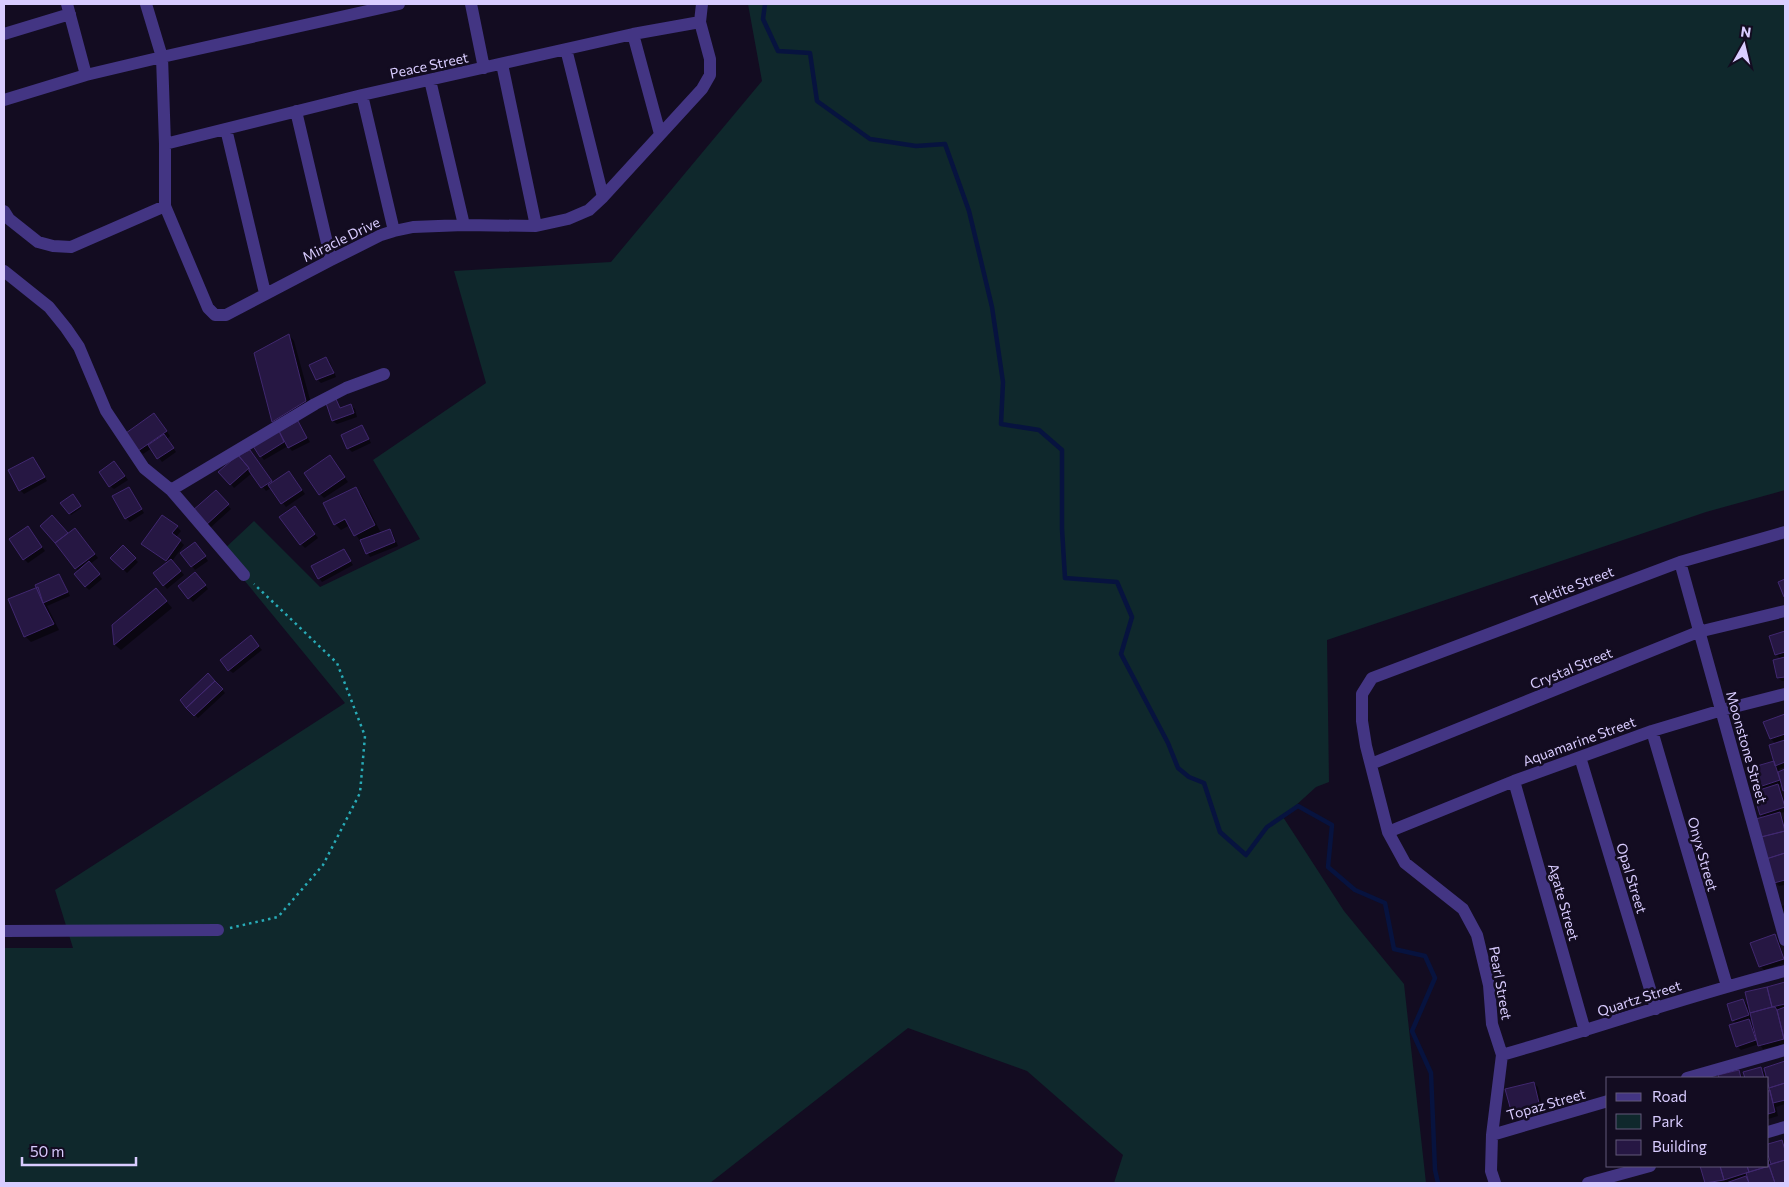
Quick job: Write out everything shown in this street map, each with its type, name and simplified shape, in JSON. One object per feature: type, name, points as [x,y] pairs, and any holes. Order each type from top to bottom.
[{"type":"street","name":"Miracle Drive","points":[[146,4],[162,57],[165,206],[208,308],[216,315],[226,315],[265,293],[381,235],[394,231],[413,227],[464,225],[536,226],[568,219],[589,210],[702,89],[710,75],[710,59],[700,22],[702,4]]},
{"type":"street","points":[[4,100],[86,75],[399,4]]},
{"type":"street","points":[[471,4],[484,68]]},
{"type":"street","points":[[4,34],[68,9],[86,75]]},
{"type":"street","name":"Peace Street","points":[[165,144],[362,95],[633,34],[700,22]]},
{"type":"street","points":[[633,34],[660,134]]},
{"type":"street","points":[[566,49],[603,197]]},
{"type":"street","points":[[502,64],[536,226]]},
{"type":"street","points":[[430,80],[464,225]]},
{"type":"street","points":[[362,95],[394,231]]},
{"type":"street","points":[[296,111],[332,260]]},
{"type":"street","points":[[226,129],[265,293]]},
{"type":"street","points":[[4,211],[9,219],[38,242],[53,246],[71,247],[165,206]]},
{"type":"street","points":[[4,271],[49,307],[66,328],[79,347],[106,412],[144,468],[171,490],[244,574]]},
{"type":"street","points":[[171,490],[315,404],[346,388],[384,374]]},
{"type":"street","name":"Tektite Street","points":[[1372,678],[1680,562],[1785,532]]},
{"type":"street","name":"Moonstone Street","points":[[1680,562],[1785,940]]},
{"type":"street","name":"Crystal Street","points":[[1371,764],[1698,632],[1785,611]]},
{"type":"street","name":"Pearl Street","points":[[1372,678],[1362,694],[1362,721],[1366,746],[1388,832],[1405,863],[1463,909],[1477,935],[1489,985],[1492,1024],[1502,1055],[1492,1135],[1491,1172],[1495,1183]]},
{"type":"street","name":"Aquamarine Street","points":[[1388,832],[1514,781],[1652,731],[1785,694]]},
{"type":"street","name":"Onyx Street","points":[[1652,731],[1727,986]]},
{"type":"street","name":"Opal Street","points":[[1580,757],[1656,1009]]},
{"type":"street","name":"Agate Street","points":[[1514,781],[1585,1031]]},
{"type":"street","points":[[4,931],[218,930]]},
{"type":"street","name":"Quartz Street","points":[[1502,1055],[1727,986],[1785,971]]},
{"type":"street","points":[[1690,1077],[1785,1050]]},
{"type":"street","name":"Topaz Street","points":[[1492,1135],[1606,1102]]},
{"type":"street","points":[[1769,1132],[1785,1127]]},
{"type":"street","points":[[1588,1183],[1646,1167]]},
{"type":"path","points":[[218,930],[278,917],[323,865],[360,792],[365,736],[337,663],[244,574]]},
{"type":"green space","points":[[748,4],[1785,4],[1785,490],[1706,512],[1327,640],[1329,782],[1316,787],[1283,817],[1344,911],[1404,984],[1426,1183],[1114,1183],[1123,1155],[1027,1071],[908,1028],[710,1183],[4,1183],[4,948],[73,948],[55,890],[345,703],[221,552],[254,521],[320,587],[420,539],[373,460],[486,383],[454,271],[611,262],[762,81]]},
{"type":"building","points":[[289,334],[306,401],[272,422],[254,353]]},
{"type":"building","points":[[326,357],[334,373],[316,380],[309,365]]},
{"type":"building","points":[[336,399],[340,408],[351,404],[354,413],[332,421],[326,403]]},
{"type":"building","points":[[154,413],[167,431],[138,451],[126,433]]},
{"type":"building","points":[[298,421],[307,438],[288,448],[279,431]]},
{"type":"building","points":[[362,425],[369,439],[347,449],[341,435]]},
{"type":"building","points":[[279,431],[284,442],[260,457],[253,446]]},
{"type":"building","points":[[164,434],[174,448],[157,459],[148,445]]},
{"type":"building","points":[[250,450],[272,481],[261,488],[249,471],[249,468],[238,455]]},
{"type":"building","points":[[238,455],[249,468],[230,485],[218,472]]},
{"type":"building","points":[[330,455],[345,477],[319,495],[304,473]]},
{"type":"building","points":[[33,457],[45,477],[19,491],[8,470]]},
{"type":"building","points":[[114,461],[125,476],[109,487],[99,472]]},
{"type":"building","points":[[289,471],[302,490],[281,504],[268,485]]},
{"type":"building","points":[[129,487],[142,509],[125,519],[112,496]]},
{"type":"building","points":[[356,487],[375,525],[354,536],[345,519],[334,525],[323,503]]},
{"type":"building","points":[[216,490],[229,504],[205,526],[192,511]]},
{"type":"building","points":[[73,494],[81,506],[69,514],[60,503]]},
{"type":"building","points":[[295,506],[315,534],[300,545],[279,517]]},
{"type":"building","points":[[52,515],[68,533],[55,543],[40,526]]},
{"type":"building","points":[[162,515],[178,526],[172,533],[181,540],[166,561],[141,544]]},
{"type":"building","points":[[28,526],[42,547],[23,560],[9,539]]},
{"type":"building","points":[[75,528],[95,554],[75,569],[55,543]]},
{"type":"building","points":[[390,529],[395,542],[366,554],[360,540]]},
{"type":"building","points":[[195,542],[206,556],[191,567],[180,553]]},
{"type":"building","points":[[123,545],[136,558],[123,570],[110,558]]},
{"type":"building","points":[[344,549],[351,561],[318,579],[311,566]]},
{"type":"building","points":[[171,559],[181,571],[163,586],[153,573]]},
{"type":"building","points":[[89,561],[100,574],[85,587],[74,574]]},
{"type":"building","points":[[195,572],[206,585],[188,599],[178,586]]},
{"type":"building","points":[[59,574],[68,592],[43,603],[35,585]]},
{"type":"building","points":[[1785,579],[1785,597],[1784,597],[1778,582]]},
{"type":"building","points":[[38,587],[43,603],[54,624],[24,637],[8,599]]},
{"type":"building","points":[[156,588],[167,601],[114,645],[112,625]]},
{"type":"building","points":[[1785,631],[1785,652],[1775,655],[1769,636]]},
{"type":"building","points":[[251,635],[259,646],[228,671],[220,660]]},
{"type":"building","points":[[1785,657],[1785,677],[1777,678],[1773,660]]},
{"type":"building","points":[[208,673],[215,681],[186,708],[180,700]]},
{"type":"building","points":[[215,681],[223,689],[194,716],[186,708]]},
{"type":"building","points":[[1785,714],[1785,734],[1770,739],[1763,722]]},
{"type":"building","points":[[1785,740],[1785,762],[1775,766],[1769,745]]},
{"type":"building","points":[[1774,761],[1780,780],[1756,788],[1750,768]]},
{"type":"building","points":[[1785,769],[1785,790],[1783,791],[1778,772]]},
{"type":"building","points":[[1778,784],[1785,807],[1760,815],[1753,792]]},
{"type":"building","points":[[1780,812],[1785,831],[1761,837],[1756,819]]},
{"type":"building","points":[[1785,831],[1785,853],[1766,859],[1761,837]]},
{"type":"building","points":[[1785,853],[1785,880],[1774,883],[1766,859]]},
{"type":"building","points":[[1775,934],[1784,959],[1759,967],[1750,943]]},
{"type":"building","points":[[1785,982],[1785,1004],[1772,1007],[1767,987]]},
{"type":"building","points":[[1767,987],[1772,1007],[1750,1013],[1745,992]]},
{"type":"building","points":[[1743,999],[1749,1015],[1732,1021],[1727,1004]]},
{"type":"building","points":[[1775,1007],[1777,1010],[1784,1039],[1758,1046],[1750,1013]]},
{"type":"building","points":[[1785,1007],[1785,1039],[1784,1039],[1777,1010]]},
{"type":"building","points":[[1749,1019],[1756,1040],[1736,1047],[1729,1025]]},
{"type":"building","points":[[1785,1061],[1785,1083],[1769,1088],[1769,1077],[1766,1077],[1764,1068]]},
{"type":"building","points":[[1761,1067],[1764,1077],[1745,1077],[1743,1072]]},
{"type":"building","points":[[1739,1070],[1741,1077],[1719,1077],[1718,1075]]},
{"type":"building","points":[[1534,1082],[1540,1107],[1512,1114],[1505,1089]]},
{"type":"building","points":[[1785,1083],[1785,1100],[1773,1103],[1769,1088]]},
{"type":"building","points":[[1769,1090],[1775,1112],[1769,1114]]},
{"type":"building","points":[[1782,1140],[1785,1160],[1771,1164],[1769,1144]]},
{"type":"building","points":[[1785,1160],[1785,1183],[1775,1183],[1769,1165]]},
{"type":"building","points":[[1769,1166],[1775,1183],[1749,1183],[1746,1173]]},
{"type":"building","points":[[1700,1167],[1720,1167],[1724,1180],[1705,1183]]},
{"type":"building","points":[[1720,1167],[1747,1167],[1749,1172],[1724,1180]]},
{"type":"building","points":[[1747,1167],[1766,1167],[1749,1172]]},
{"type":"building","points":[[1746,1176],[1749,1183],[1726,1183]]},
{"type":"waterway","points":[[765,4],[763,19],[778,51],[810,53],[817,101],[870,139],[916,146],[945,144],[969,211],[992,307],[1003,382],[1001,424],[1039,430],[1062,450],[1062,529],[1065,578],[1117,582],[1132,617],[1121,654],[1168,743],[1178,768],[1189,777],[1204,783],[1220,832],[1246,855],[1267,827],[1298,806],[1332,825],[1328,867],[1355,890],[1385,903],[1394,949],[1425,956],[1435,978],[1412,1031],[1431,1073],[1435,1170],[1438,1183]]}]
